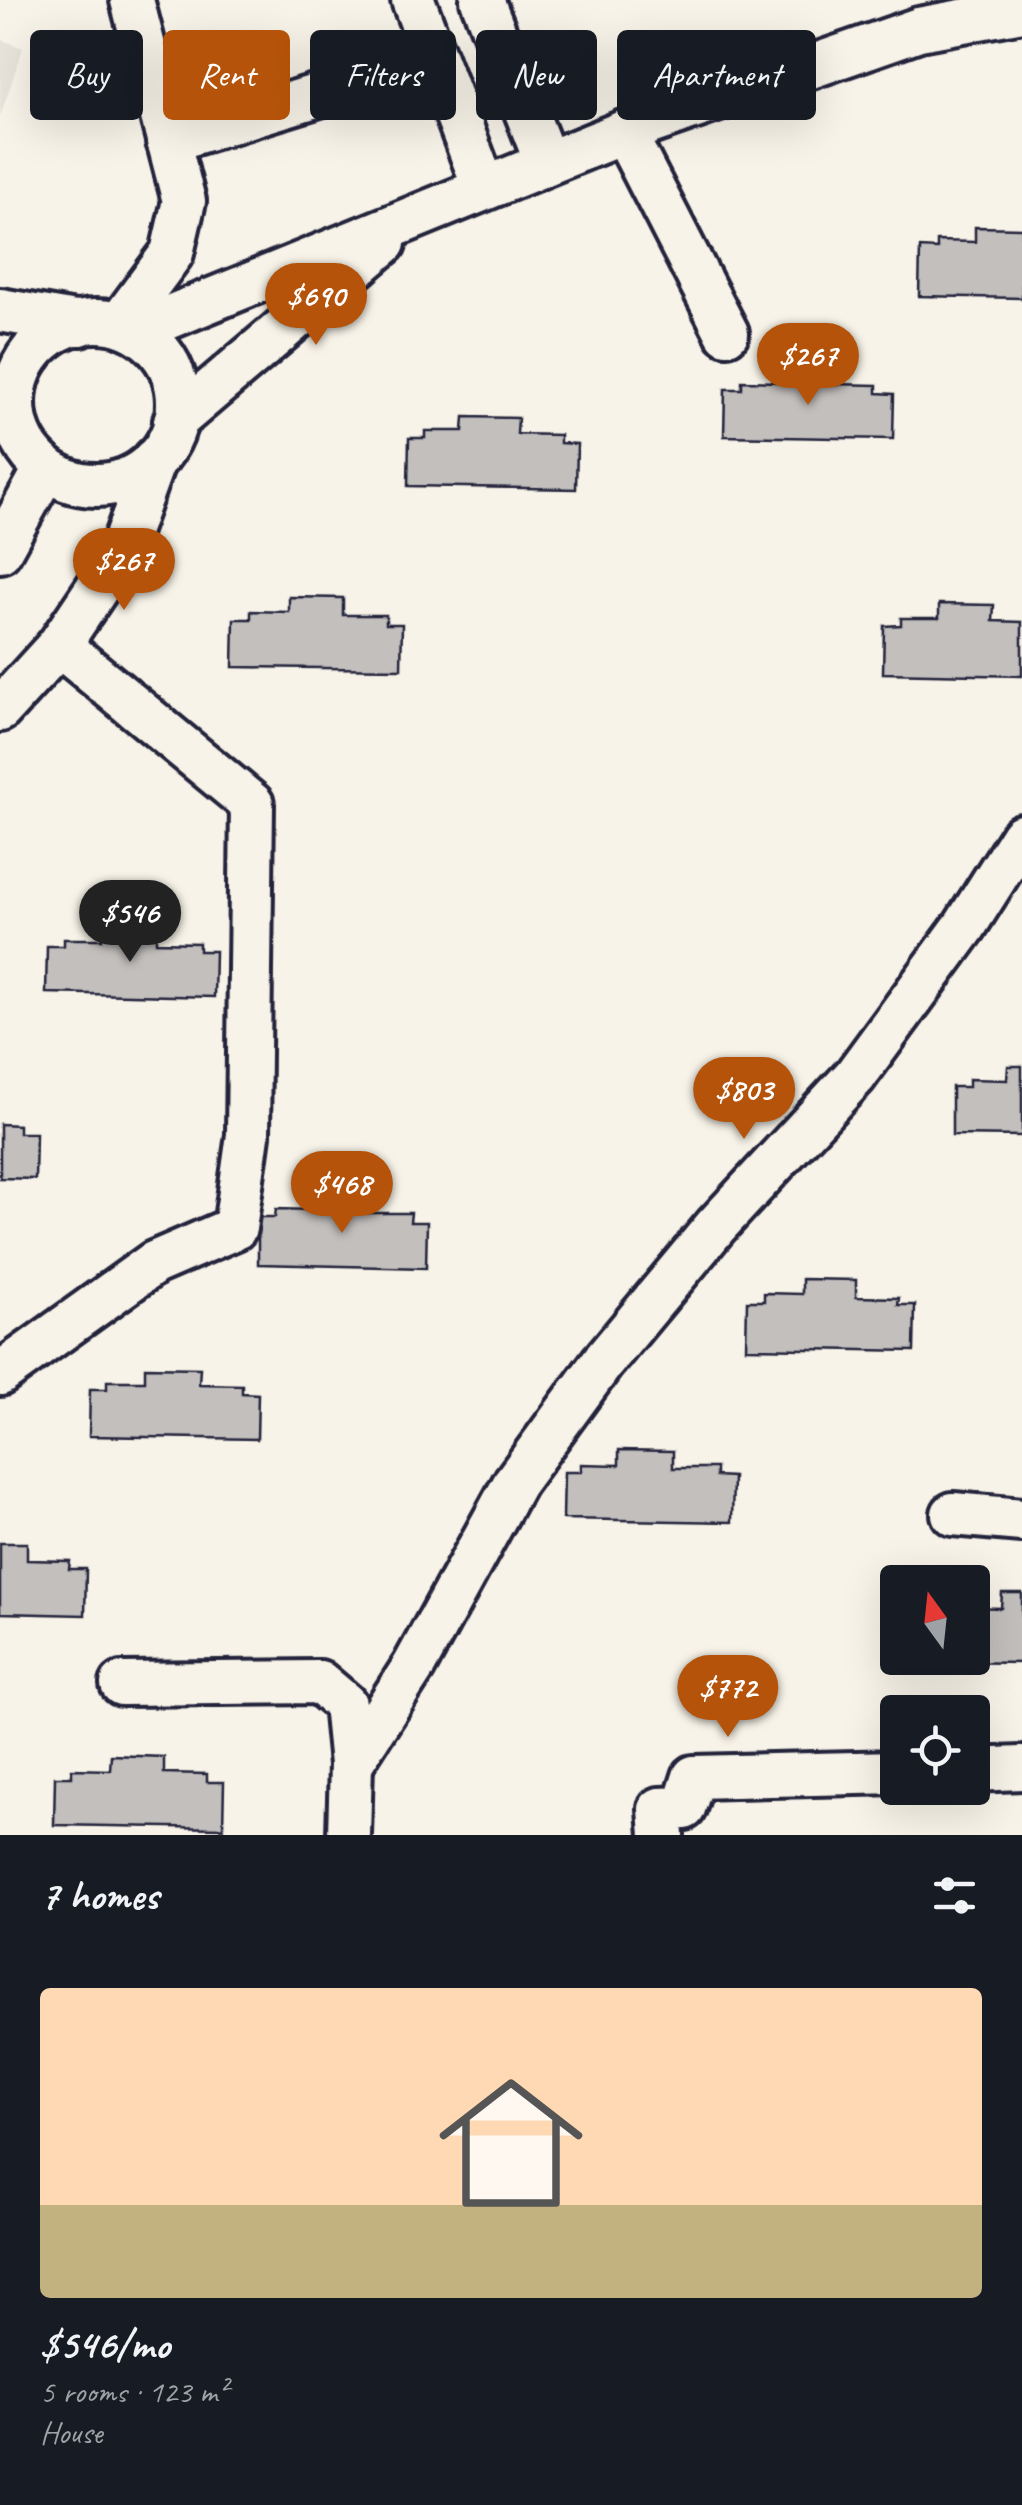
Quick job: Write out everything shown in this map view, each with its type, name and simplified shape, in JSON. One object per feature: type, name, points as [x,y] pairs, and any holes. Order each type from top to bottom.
[{"type":"street","points":[[113,325],[172,253],[184,200],[132,0]]},
{"type":"street","points":[[413,0],[484,187]]},
{"type":"street","points":[[482,0],[546,162]]},
{"type":"street","points":[[0,310],[113,325],[168,363],[175,384],[174,432],[154,460],[138,474],[112,484],[77,484],[52,474],[31,455],[12,412],[7,396],[34,347],[63,328],[113,325],[410,220],[624,132],[919,29],[1022,10]]},
{"type":"street","points":[[168,141],[310,98]]},
{"type":"street","points":[[624,132],[728,333]]},
{"type":"street","points":[[175,421],[410,220]]},
{"type":"street","points":[[0,710],[59,646],[120,554],[154,460]]},
{"type":"street","points":[[0,551],[46,468]]},
{"type":"street","points":[[0,1374],[154,1263],[235,1228],[248,1135],[252,804],[59,646]]},
{"type":"street","points":[[351,1764],[414,1666],[515,1482],[602,1363],[716,1226],[856,1076],[1016,860]]},
{"type":"street","points":[[953,1514],[1022,1520]]},
{"type":"street","points":[[122,1684],[319,1682],[345,1704],[351,1764],[349,1835]]},
{"type":"street","points":[[990,1769],[1022,1768]]},
{"type":"street","points":[[662,1835],[660,1810],[684,1808],[694,1777],[880,1772]]},
{"type":"shaded area","points":[[0,39],[23,48],[0,117]]},
{"type":"building","points":[[975,227],[1022,228],[1022,298],[919,296],[920,248],[937,249],[937,241],[975,242]]},
{"type":"building","points":[[781,367],[835,368],[834,384],[877,385],[877,393],[894,394],[893,439],[724,436],[725,389],[742,389],[742,381],[780,382]]},
{"type":"building","points":[[464,417],[518,418],[517,434],[560,435],[560,443],[577,444],[576,489],[408,486],[409,438],[425,438],[425,431],[463,431]]},
{"type":"building","points":[[289,597],[343,598],[343,615],[386,615],[386,624],[402,624],[401,669],[233,667],[234,619],[251,619],[251,611],[289,612]]},
{"type":"building","points":[[939,604],[994,605],[993,621],[1022,622],[1022,676],[883,673],[884,626],[901,625],[901,618],[939,618]]},
{"type":"building","points":[[102,924],[156,926],[156,942],[199,943],[199,951],[215,951],[214,997],[46,993],[47,946],[64,946],[64,939],[102,939]]},
{"type":"building","points":[[1008,1066],[1022,1066],[1022,1136],[952,1135],[952,1087],[969,1087],[969,1079],[1007,1080]]},
{"type":"building","points":[[0,1124],[19,1125],[19,1133],[36,1133],[35,1179],[0,1178]]},
{"type":"building","points":[[314,1195],[368,1196],[368,1213],[411,1213],[410,1222],[427,1222],[426,1268],[258,1264],[258,1217],[275,1217],[276,1209],[314,1210]]},
{"type":"building","points":[[802,1279],[856,1280],[856,1297],[899,1298],[898,1305],[915,1305],[914,1351],[746,1348],[747,1301],[764,1301],[764,1293],[802,1294]]},
{"type":"building","points":[[145,1367],[200,1368],[199,1384],[242,1385],[242,1393],[258,1394],[257,1439],[89,1436],[90,1389],[107,1389],[107,1381],[145,1381]]},
{"type":"building","points":[[619,1450],[673,1451],[673,1468],[716,1468],[716,1476],[733,1477],[732,1522],[563,1519],[564,1472],[581,1472],[581,1464],[619,1465]]},
{"type":"building","points":[[0,1543],[27,1543],[27,1560],[70,1561],[69,1569],[86,1569],[85,1615],[0,1613]]},
{"type":"building","points":[[1002,1593],[1022,1593],[1022,1663],[990,1663],[990,1608],[1001,1608]]},
{"type":"building","points":[[111,1755],[164,1757],[164,1773],[207,1774],[207,1782],[224,1782],[223,1828],[54,1825],[55,1777],[72,1777],[72,1769],[110,1770]]}]
